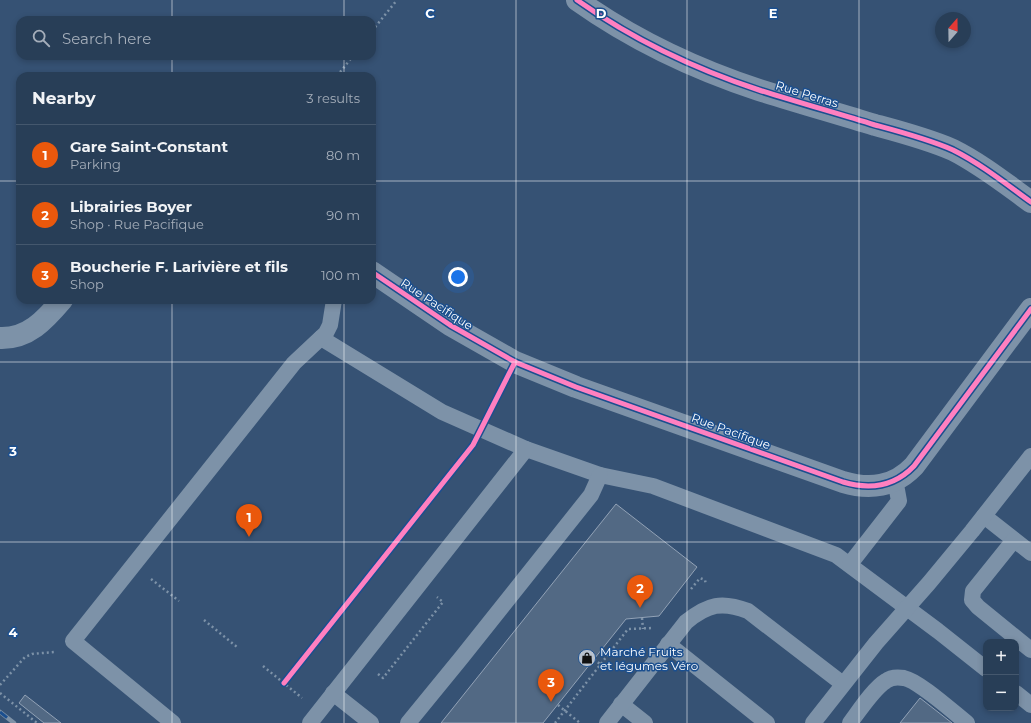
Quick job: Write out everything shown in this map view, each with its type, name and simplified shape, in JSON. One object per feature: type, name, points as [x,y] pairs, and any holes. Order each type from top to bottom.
[{"type":"street","name":"Rue Perras","points":[[577,0],[638,37],[708,71],[758,89],[924,139],[953,150],[978,164],[1031,202]]},
{"type":"street","name":"Rue Pacifique","points":[[376,275],[411,299],[484,345],[515,362],[546,375],[843,482],[868,487],[893,482],[914,466],[1031,309]]},
{"type":"street","points":[[0,338],[20,336],[30,331],[51,313],[59,304]]},
{"type":"lane","points":[[173,723],[73,641],[294,363],[321,338],[330,325],[333,304]]},
{"type":"lane","points":[[321,338],[442,412],[526,449],[600,475],[653,486],[825,551],[850,564],[983,667]]},
{"type":"lane","points":[[310,723],[526,449]]},
{"type":"lane","points":[[813,723],[843,684],[984,516],[1031,456]]},
{"type":"lane","points":[[408,723],[591,495],[600,475]]},
{"type":"lane","points":[[850,564],[899,501],[897,490],[893,482]]},
{"type":"lane","points":[[984,516],[1031,553]]},
{"type":"lane","points":[[1014,540],[973,591],[972,600],[978,608],[1031,650]]},
{"type":"lane","points":[[607,723],[686,622],[698,612],[709,607],[723,605],[735,606],[754,615],[843,684]]},
{"type":"lane","points":[[668,644],[767,723]]},
{"type":"lane","points":[[850,723],[878,688],[885,681],[893,677],[905,678],[915,684],[967,723]]},
{"type":"lane","points":[[333,694],[370,723]]},
{"type":"lane","points":[[1019,695],[1031,705]]},
{"type":"lane","points":[[621,704],[645,723]]},
{"type":"path","points":[[376,26],[397,0]]},
{"type":"path","points":[[340,72],[350,60]]},
{"type":"path","points":[[148,576],[179,601]]},
{"type":"path","points":[[690,590],[700,578]]},
{"type":"path","points":[[377,674],[383,678],[443,602]]},
{"type":"path","points":[[642,618],[643,628]]},
{"type":"path","points":[[204,620],[238,647]]},
{"type":"path","points":[[554,723],[628,629],[655,628]]},
{"type":"path","points":[[0,685],[25,657],[32,654],[58,652]]},
{"type":"path","points":[[594,659],[601,665]]},
{"type":"path","points":[[263,666],[305,701]]},
{"type":"path","points":[[284,683],[289,677]]},
{"type":"path","points":[[0,693],[37,723]]},
{"type":"path","points":[[558,705],[580,723]]},
{"type":"building","points":[[616,504],[697,567],[659,616],[626,619],[543,723],[441,723]]},
{"type":"building","points":[[25,695],[61,723],[44,723],[19,703]]},
{"type":"building","points":[[920,698],[952,723],[900,723]]},
{"type":"railway","points":[[0,712],[14,723]]},
{"type":"cycle path","points":[[577,0],[620,28],[642,40],[711,73],[759,90],[934,142],[953,150],[1003,181],[1031,202]]},
{"type":"cycle path","points":[[376,275],[450,325],[515,362],[576,387],[843,482],[863,486],[881,485],[890,482],[906,473],[914,466],[1031,309]]},
{"type":"cycle path","points":[[284,683],[473,445],[515,362]]},
{"type":"place","name":"Gare Saint-Constant","points":[[249,537]]},
{"type":"place","name":"Librairies Boyer","points":[[640,608]]},
{"type":"place","name":"Marché Fruits et légumes Véro","points":[[587,658]]},
{"type":"place","name":"Boucherie F. Larivière et fils","points":[[551,702]]}]
